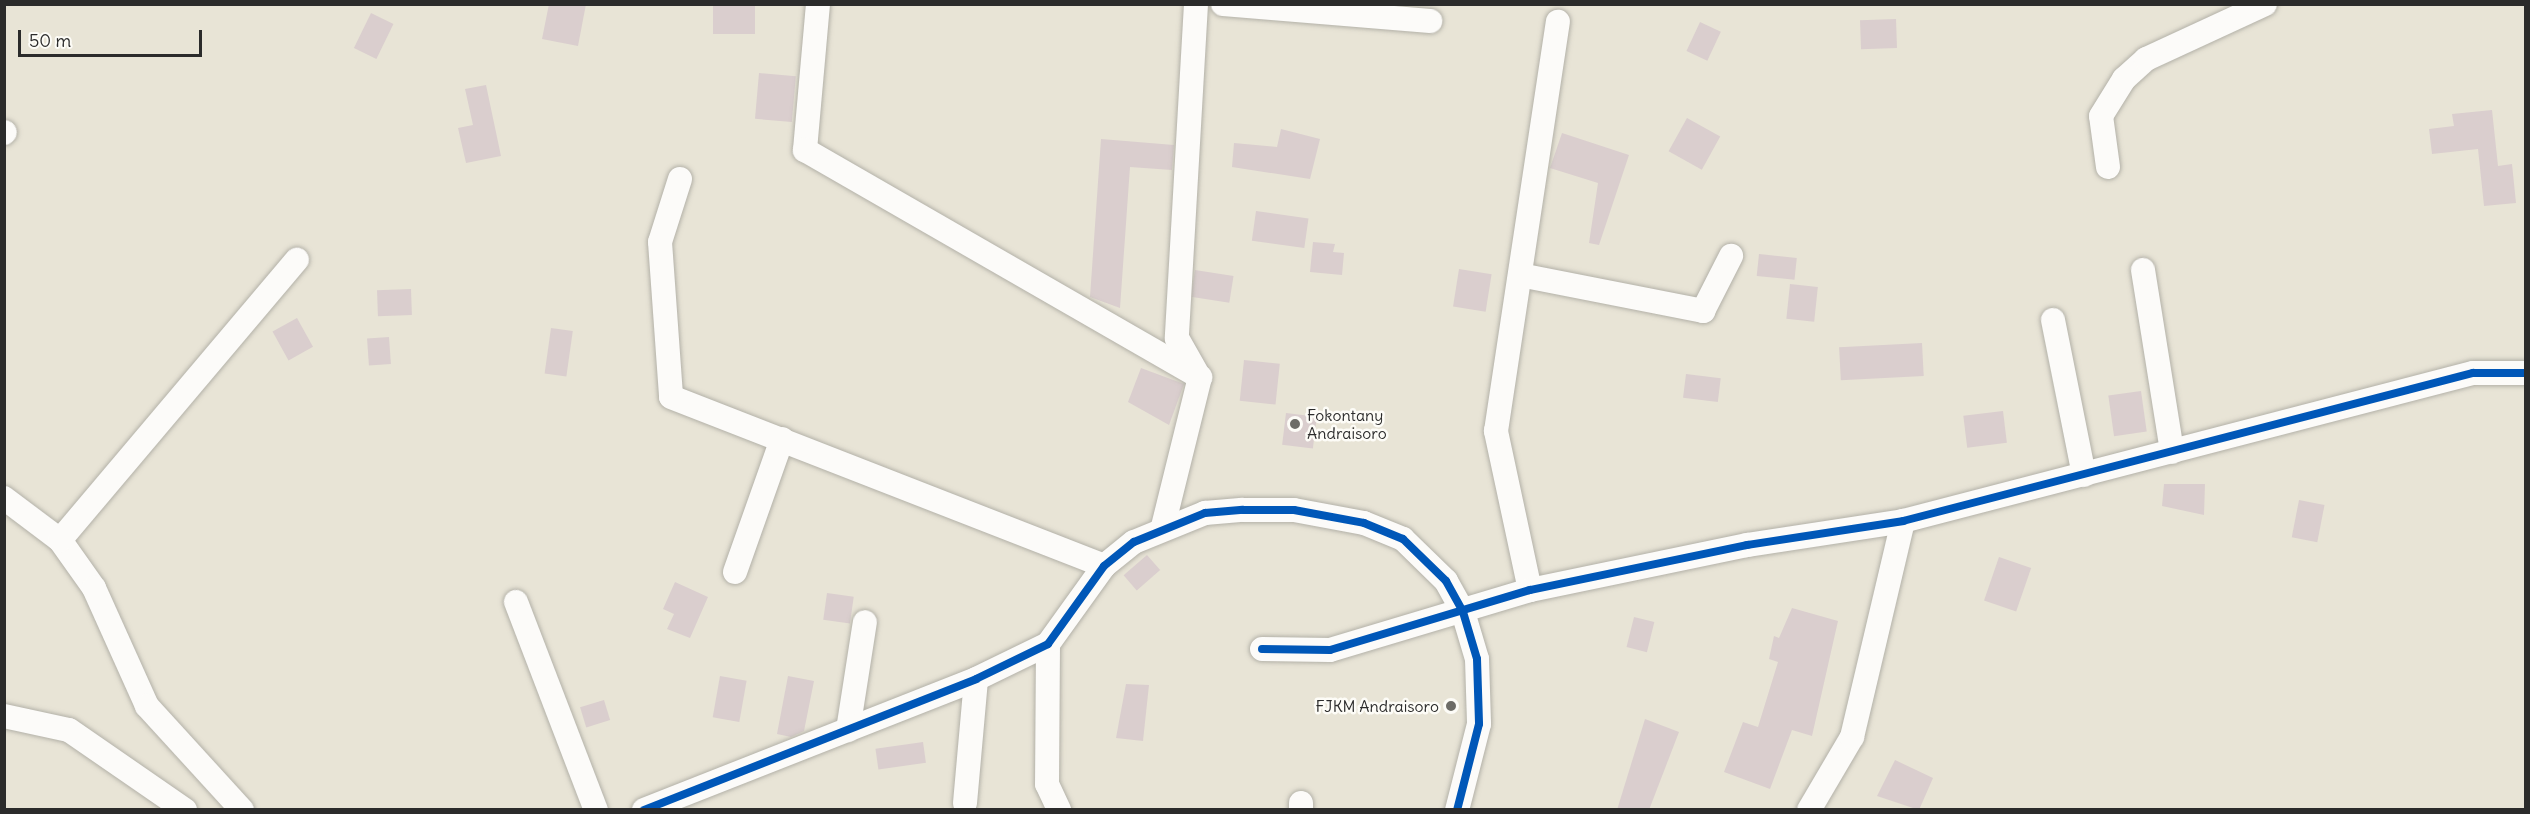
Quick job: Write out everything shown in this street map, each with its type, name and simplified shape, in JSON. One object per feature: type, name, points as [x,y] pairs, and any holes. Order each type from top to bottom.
[{"type":"street","points":[[818,4],[805,150],[1200,377]]},
{"type":"street","points":[[1163,526],[1200,377],[1177,338],[1196,4]]},
{"type":"street","points":[[1223,4],[1430,21]]},
{"type":"street","points":[[2108,167],[2102,117],[2124,80],[2146,59],[2265,4]]},
{"type":"street","points":[[1530,590],[1496,431],[1558,22]]},
{"type":"street","points":[[681,179],[660,242],[671,397],[1104,566]]},
{"type":"street","points":[[1520,275],[1703,311],[1731,256]]},
{"type":"street","points":[[60,540],[297,260]]},
{"type":"street","points":[[2143,270],[2172,452]]},
{"type":"street","points":[[2053,320],[2084,475]]},
{"type":"street","points":[[1262,649],[1330,650],[1463,612],[1530,590],[1747,545],[1903,521],[2473,373],[2526,356]]},
{"type":"street","points":[[2473,373],[2526,373]]},
{"type":"street","points":[[735,572],[782,439]]},
{"type":"street","points":[[4,498],[60,540],[94,588],[147,706],[242,810]]},
{"type":"street","points":[[644,810],[976,679],[1048,644],[1104,566],[1163,526],[1206,513],[1294,510],[1364,523],[1403,539],[1446,581],[1463,612],[1477,659],[1479,724],[1457,810]]},
{"type":"street","points":[[1809,810],[1852,737],[1903,521]]},
{"type":"street","points":[[516,602],[596,810]]},
{"type":"street","points":[[848,730],[865,622]]},
{"type":"street","points":[[1048,644],[1047,784],[1059,810]]},
{"type":"street","points":[[966,803],[976,679]]},
{"type":"street","points":[[4,716],[69,730],[185,810]]},
{"type":"building","points":[[549,4],[586,4],[578,46],[542,39]]},
{"type":"building","points":[[713,4],[755,4],[755,34],[713,34]]},
{"type":"building","points":[[371,13],[393,24],[376,59],[354,48]]},
{"type":"building","points":[[1896,19],[1897,48],[1861,49],[1860,20]]},
{"type":"building","points":[[1700,22],[1721,32],[1707,61],[1686,51]]},
{"type":"building","points":[[759,73],[796,76],[792,122],[755,119]]},
{"type":"building","points":[[486,85],[501,156],[466,163],[458,128],[473,125],[465,89]]},
{"type":"building","points":[[2492,110],[2498,166],[2512,164],[2516,203],[2484,206],[2478,149],[2432,154],[2429,129],[2454,126],[2452,114]]},
{"type":"building","points":[[1687,118],[1720,136],[1702,170],[1669,151]]},
{"type":"building","points":[[1281,129],[1320,139],[1310,179],[1232,167],[1234,143],[1277,147]]},
{"type":"building","points":[[1562,133],[1629,155],[1599,245],[1589,243],[1598,183],[1550,168]]},
{"type":"building","points":[[1101,139],[1174,145],[1172,170],[1130,167],[1120,308],[1090,297]]},
{"type":"building","points":[[1256,211],[1308,218],[1304,248],[1252,241]]},
{"type":"building","points":[[1313,242],[1335,244],[1333,252],[1344,253],[1342,275],[1310,272]]},
{"type":"building","points":[[1759,254],[1797,258],[1794,280],[1757,276]]},
{"type":"building","points":[[1459,269],[1492,274],[1486,312],[1453,307]]},
{"type":"building","points":[[1195,270],[1234,276],[1229,303],[1191,297]]},
{"type":"building","points":[[1790,284],[1818,287],[1814,322],[1786,319]]},
{"type":"building","points":[[411,289],[412,315],[378,316],[377,290]]},
{"type":"building","points":[[297,318],[313,347],[289,360],[273,332]]},
{"type":"building","points":[[551,328],[573,331],[566,377],[545,374]]},
{"type":"building","points":[[389,337],[391,364],[369,365],[367,339]]},
{"type":"building","points":[[1922,343],[1924,376],[1841,380],[1839,347]]},
{"type":"building","points":[[1244,360],[1280,364],[1276,405],[1240,401]]},
{"type":"building","points":[[1141,368],[1184,384],[1169,425],[1128,402]]},
{"type":"building","points":[[1686,374],[1721,378],[1718,402],[1683,398]]},
{"type":"building","points":[[2141,391],[2147,432],[2114,436],[2108,396]]},
{"type":"building","points":[[2003,411],[2007,443],[1967,448],[1963,416]]},
{"type":"building","points":[[1286,413],[1317,417],[1313,449],[1282,445]]},
{"type":"building","points":[[2164,484],[2205,484],[2204,515],[2162,506]]},
{"type":"building","points":[[2299,500],[2325,505],[2317,542],[2292,537]]},
{"type":"building","points":[[1147,555],[1160,570],[1137,590],[1124,575]]},
{"type":"building","points":[[1999,557],[2031,568],[2016,612],[1984,600]]},
{"type":"building","points":[[675,582],[708,597],[690,638],[667,629],[674,614],[663,609]]},
{"type":"building","points":[[827,593],[854,597],[850,623],[823,620]]},
{"type":"building","points":[[1792,608],[1838,621],[1812,736],[1792,730],[1770,789],[1724,772],[1743,722],[1758,727],[1778,662],[1769,659],[1774,636],[1779,638]]},
{"type":"building","points":[[1634,617],[1654,622],[1647,652],[1627,647]]},
{"type":"building","points":[[720,676],[747,681],[739,722],[713,717]]},
{"type":"building","points":[[788,676],[814,681],[804,731],[791,737],[777,734]]},
{"type":"building","points":[[1126,684],[1149,685],[1143,741],[1116,738]]},
{"type":"building","points":[[604,700],[610,720],[586,727],[580,707]]},
{"type":"building","points":[[1645,719],[1679,732],[1649,810],[1617,810]]},
{"type":"building","points":[[923,742],[926,763],[878,769],[875,749]]},
{"type":"building","points":[[1895,760],[1933,778],[1919,810],[1877,796]]},
{"type":"cycle path","points":[[1262,649],[1330,650],[1530,590],[1747,545],[1903,521],[2473,373],[2526,373]]},
{"type":"cycle path","points":[[644,810],[976,679],[1048,644],[1104,566],[1134,542],[1205,513],[1243,510],[1294,510],[1364,523],[1403,539],[1446,581],[1463,612],[1477,659],[1479,724],[1457,810]]},
{"type":"place","name":"Fokontany Andraisoro","points":[[1295,424]]},
{"type":"place","name":"FJKM Andraisoro","points":[[1451,706]]}]
